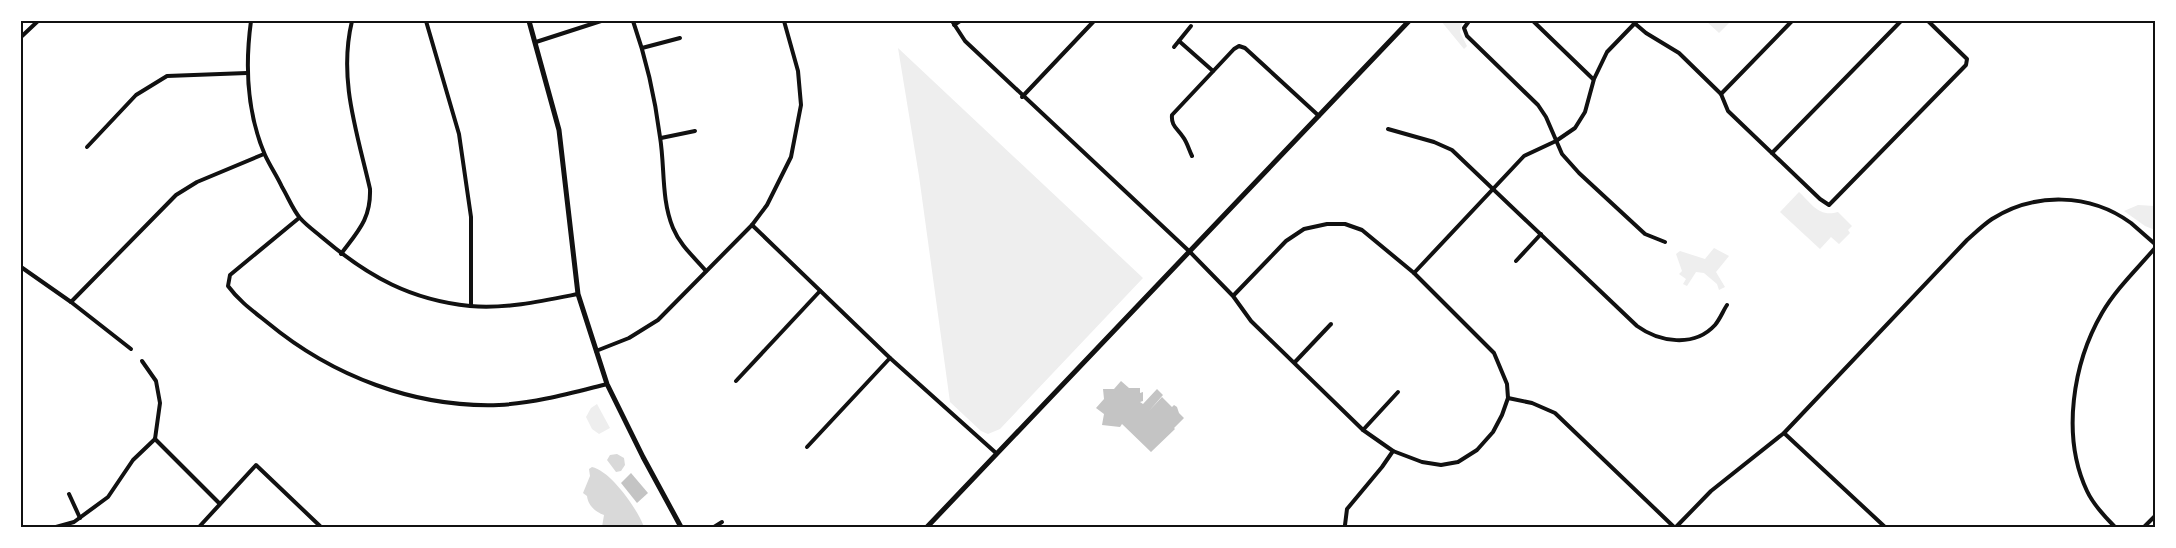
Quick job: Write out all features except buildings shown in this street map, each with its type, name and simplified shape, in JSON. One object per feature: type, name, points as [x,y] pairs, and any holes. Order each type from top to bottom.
[{"type":"street","points":[[21,37],[38,21]]},
{"type":"street","points":[[251,21],[247,73],[253,116],[264,154],[299,218],[341,254],[374,277],[434,300],[471,306],[528,304],[578,294]]},
{"type":"street","points":[[341,254],[366,221],[371,203],[370,189],[347,89],[346,44],[352,21]]},
{"type":"street","points":[[426,21],[459,134],[471,217],[471,306]]},
{"type":"street","points":[[529,21],[559,130],[578,294],[607,384],[681,527]]},
{"type":"street","points":[[536,42],[601,21]]},
{"type":"street","points":[[633,21],[642,48],[661,138],[665,198],[672,226],[680,242],[706,271]]},
{"type":"street","points":[[596,351],[629,338],[658,320],[752,225],[767,205],[791,157],[801,105],[798,71],[784,21]]},
{"type":"street","points":[[960,21],[953,23],[965,42],[1190,252],[1233,296],[1251,321],[1363,430],[1393,451],[1422,462],[1441,465],[1458,462],[1477,450],[1493,432],[1502,415],[1508,398],[1507,384],[1494,352],[1414,273],[1362,230],[1345,224],[1304,229],[1286,242],[1233,296]]},
{"type":"street","points":[[1022,97],[1094,21]]},
{"type":"street","points":[[927,527],[1409,21]]},
{"type":"street","points":[[1469,21],[1464,28],[1472,41],[1538,105],[1546,117],[1562,154],[1579,173],[1645,234],[1665,242]]},
{"type":"street","points":[[1533,21],[1594,79]]},
{"type":"street","points":[[1721,94],[1792,21]]},
{"type":"street","points":[[1772,153],[1901,21]]},
{"type":"street","points":[[1414,273],[1524,156],[1556,141],[1575,128],[1586,112],[1594,79],[1607,52],[1635,22],[1646,33],[1679,53],[1721,94],[1728,111],[1829,205],[1966,65],[1967,59],[1928,21]]},
{"type":"street","points":[[1174,46],[1191,27]]},
{"type":"street","points":[[642,48],[680,39]]},
{"type":"street","points":[[1179,41],[1213,71]]},
{"type":"street","points":[[1192,156],[1184,137],[1174,128],[1171,121],[1172,115],[1239,46],[1245,48],[1319,116]]},
{"type":"street","points":[[87,147],[136,95],[167,76],[247,73]]},
{"type":"street","points":[[1388,129],[1434,142],[1452,150],[1649,335],[1673,340],[1697,337],[1714,326],[1727,304]]},
{"type":"street","points":[[661,138],[696,130]]},
{"type":"street","points":[[71,302],[176,195],[197,182],[264,154]]},
{"type":"street","points":[[1508,398],[1532,403],[1555,413],[1675,527],[1711,491],[1784,433],[1967,240],[1992,219],[2014,208],[2040,200],[2083,201],[2105,209],[2129,222],[2155,246],[2117,293],[2096,326],[2079,366],[2073,431],[2077,461],[2086,490],[2100,512],[2115,527]]},
{"type":"street","points":[[299,218],[230,274],[228,286],[236,297],[288,340],[325,363],[369,383],[414,397],[465,404],[500,405],[537,401],[607,384]]},
{"type":"street","points":[[752,225],[890,358],[996,453]]},
{"type":"street","points":[[1516,261],[1541,234]]},
{"type":"street","points":[[21,267],[71,302],[130,349]]},
{"type":"street","points":[[736,381],[820,291]]},
{"type":"street","points":[[1295,362],[1331,324]]},
{"type":"street","points":[[807,447],[890,358]]},
{"type":"street","points":[[56,527],[74,522],[108,497],[133,460],[155,439],[160,403],[156,381],[142,361]]},
{"type":"street","points":[[1363,430],[1398,392]]},
{"type":"street","points":[[1784,433],[1885,527]]},
{"type":"street","points":[[155,439],[219,503]]},
{"type":"street","points":[[1345,525],[1347,508],[1393,451]]},
{"type":"street","points":[[199,527],[255,465],[321,527]]},
{"type":"street","points":[[69,494],[80,518]]},
{"type":"street","points":[[2144,527],[2155,516]]},
{"type":"street","points":[[714,527],[722,522]]},
{"type":"shaded area","points":[[1441,21],[1463,21],[1460,32],[1467,46],[1464,49]]},
{"type":"shaded area","points":[[1706,21],[1731,21],[1719,33]]},
{"type":"shaded area","points":[[898,48],[1143,278],[1000,429],[988,434],[981,431],[950,402],[919,176]]},
{"type":"shaded area","points":[[1799,192],[1820,211],[1838,212],[1852,226],[1848,230],[1850,233],[1839,244],[1831,237],[1820,249],[1780,212]]},
{"type":"shaded area","points":[[2138,205],[2155,206],[2155,230],[2145,226],[2124,211]]},
{"type":"shaded area","points":[[1714,248],[1729,256],[1716,272],[1725,287],[1719,290],[1717,284],[1704,273],[1696,272],[1687,286],[1683,284],[1686,279],[1679,274],[1682,271],[1676,254],[1680,251],[1705,259]]},
{"type":"shaded area","points":[[597,404],[610,428],[599,434],[592,429],[586,417],[591,408]]},
{"type":"shaded area","points":[[617,454],[624,458],[625,465],[621,471],[616,472],[607,460],[610,455]]},
{"type":"shaded area","points":[[592,467],[615,483],[636,511],[644,527],[602,527],[604,515],[593,508],[583,493],[590,476],[589,469]]}]
